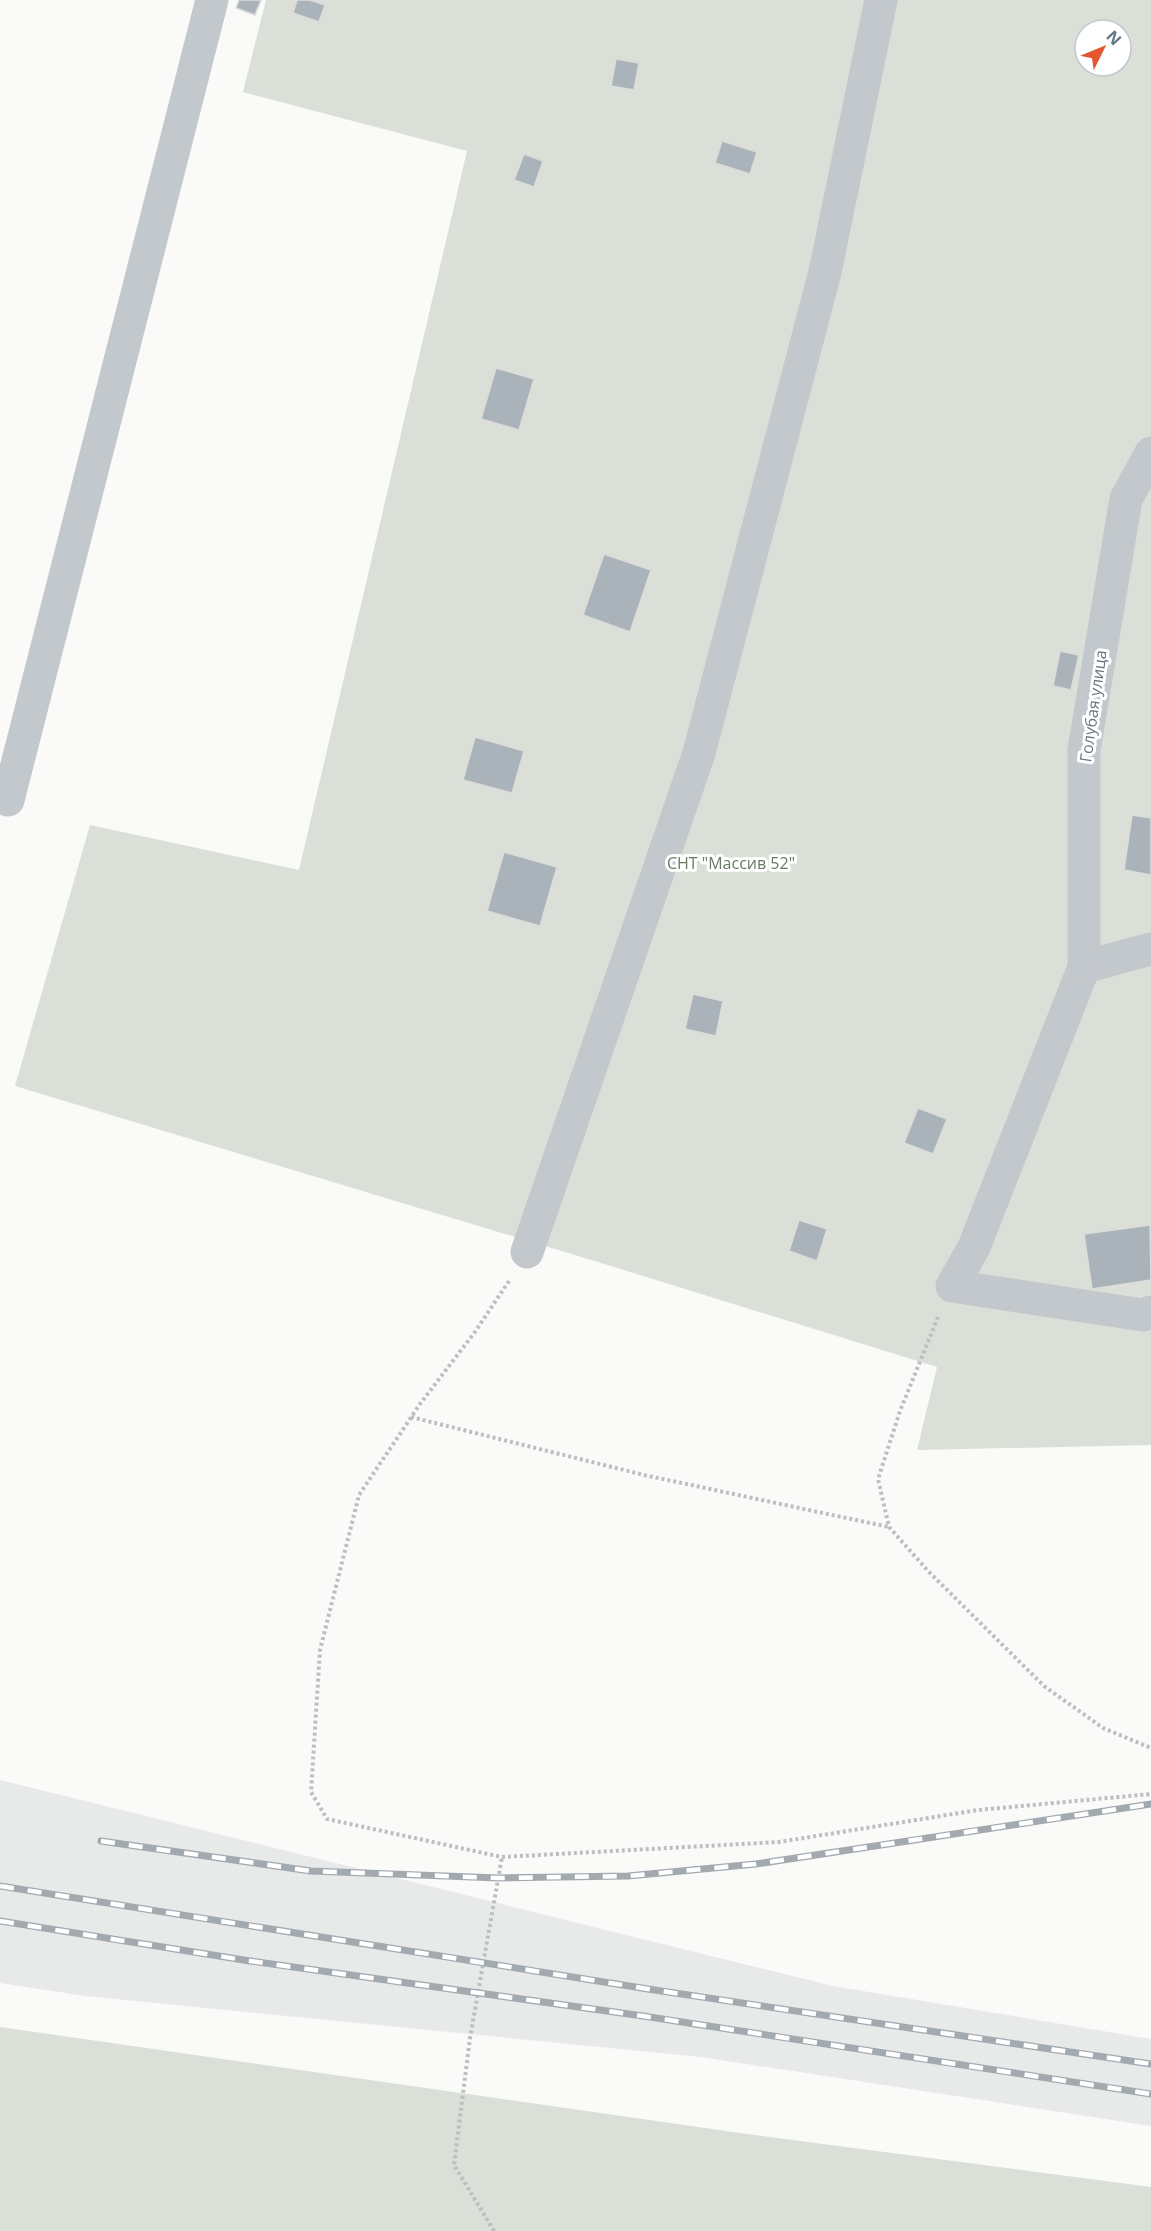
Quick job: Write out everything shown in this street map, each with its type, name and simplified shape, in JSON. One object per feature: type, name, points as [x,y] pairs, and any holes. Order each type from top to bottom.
[{"type":"lane","points":[[8,800],[213,0]]},
{"type":"lane","points":[[527,1252],[699,753],[825,272],[881,0]]},
{"type":"lane","name":"Голубая улица","points":[[1084,967],[1084,750],[1126,500],[1151,453]]},
{"type":"lane","points":[[1151,949],[1084,967],[974,1247],[952,1286],[1143,1315],[1151,1312]]},
{"type":"path","points":[[527,1252],[475,1332],[411,1417],[359,1495],[320,1650],[311,1792],[327,1819],[502,1857],[779,1842],[978,1810],[1151,1794]]},
{"type":"path","points":[[952,1286],[925,1346],[878,1479],[889,1527],[929,1572],[1044,1686],[1103,1728],[1151,1748]]},
{"type":"path","points":[[411,1417],[644,1475],[889,1527]]},
{"type":"path","points":[[494,2231],[454,2165],[470,2038],[502,1857]]},
{"type":"shaded area","points":[[0,1780],[833,1986],[1151,2039],[1151,2126],[701,2057],[85,1996],[0,1983]]},
{"type":"green space","name":"СНТ \"Массив 52\"","points":[[266,0],[1151,0],[1151,1445],[917,1450],[937,1367],[15,1086],[90,825],[299,870],[467,151],[243,92]]},
{"type":"green space","points":[[0,2027],[740,2133],[1151,2187],[1151,2231],[0,2231]]},
{"type":"building","points":[[239,0],[261,0],[255,15],[236,8]]},
{"type":"building","points":[[297,0],[310,0],[325,5],[319,22],[293,13]]},
{"type":"building","points":[[616,59],[639,63],[634,90],[611,86]]},
{"type":"building","points":[[722,141],[757,152],[750,174],[715,163]]},
{"type":"building","points":[[524,154],[543,161],[534,187],[514,180]]},
{"type":"building","points":[[496,368],[534,379],[519,430],[481,419]]},
{"type":"building","points":[[604,554],[651,570],[630,632],[583,615]]},
{"type":"building","points":[[1060,651],[1079,655],[1071,690],[1053,686]]},
{"type":"building","points":[[475,737],[524,751],[512,793],[463,780]]},
{"type":"building","points":[[1132,815],[1151,818],[1151,875],[1124,870]]},
{"type":"building","points":[[504,852],[557,867],[540,926],[487,911]]},
{"type":"building","points":[[693,994],[723,1001],[716,1036],[685,1029]]},
{"type":"building","points":[[918,1108],[947,1119],[933,1154],[904,1143]]},
{"type":"building","points":[[799,1220],[827,1229],[817,1261],[789,1251]]},
{"type":"building","points":[[1150,1225],[1151,1280],[1092,1289],[1084,1234]]},
{"type":"railway","points":[[101,1841],[311,1871],[499,1878],[628,1876],[756,1864],[1151,1804]]},
{"type":"railway","points":[[0,1886],[648,1989],[1151,2064]]},
{"type":"railway","points":[[0,1921],[250,1961],[643,2016],[1151,2094]]}]
